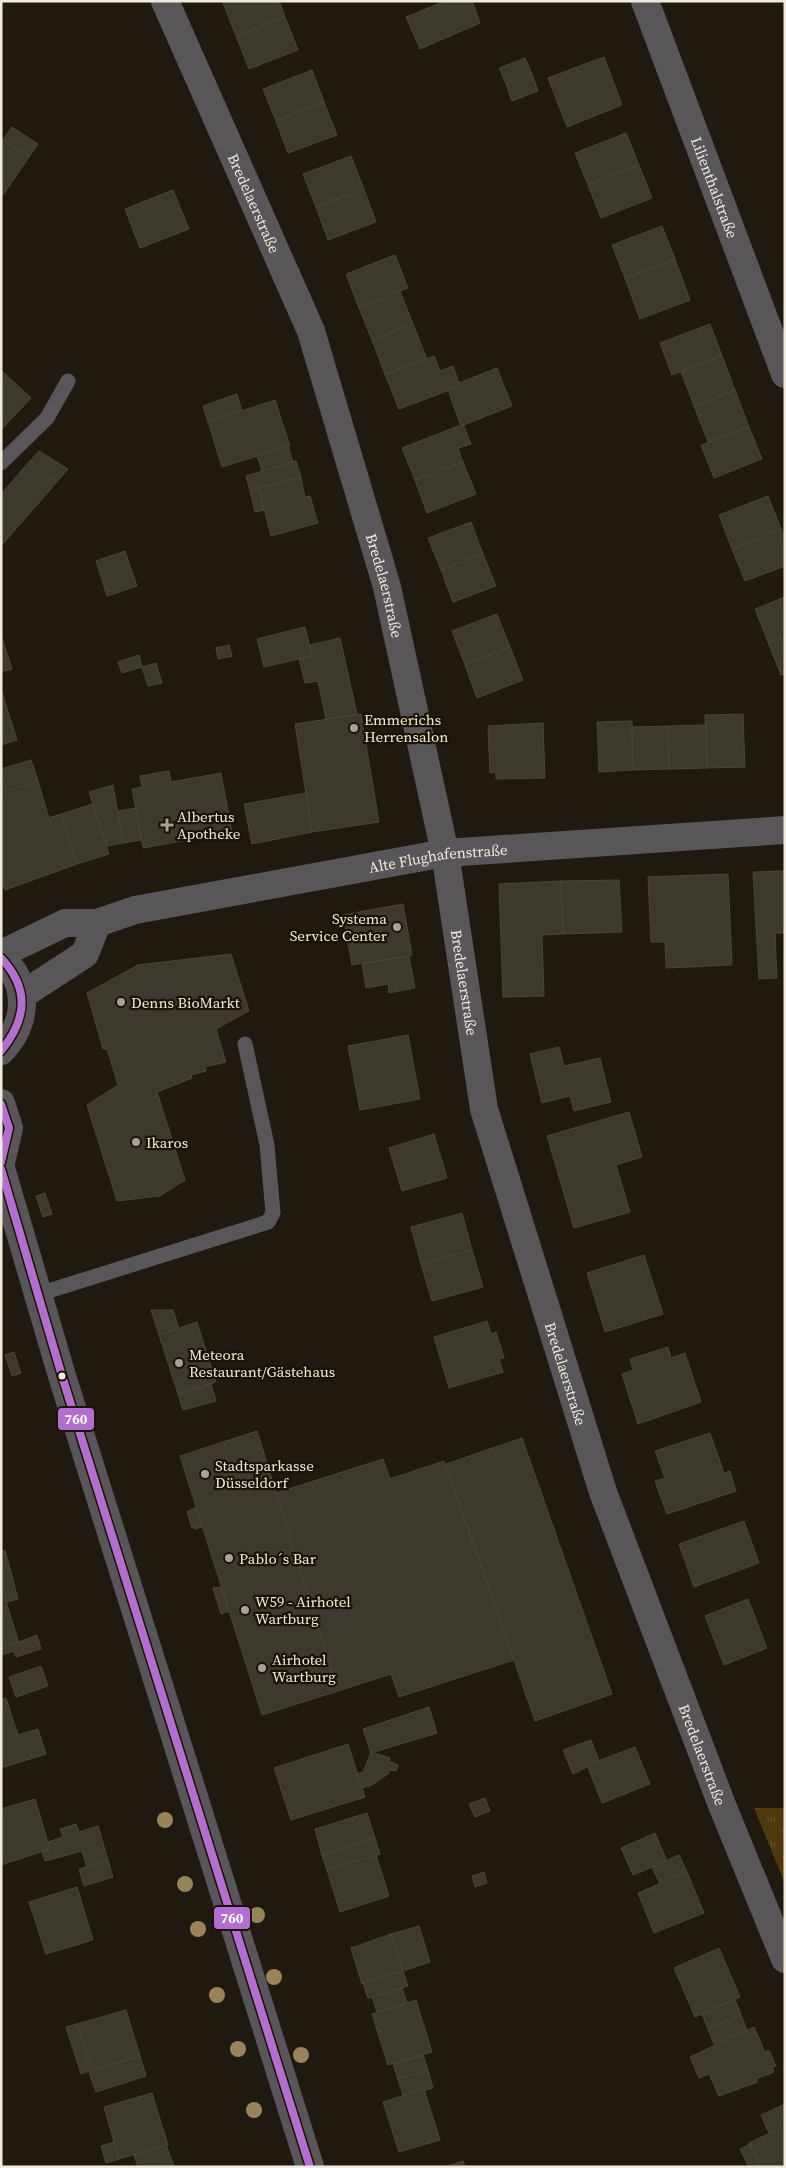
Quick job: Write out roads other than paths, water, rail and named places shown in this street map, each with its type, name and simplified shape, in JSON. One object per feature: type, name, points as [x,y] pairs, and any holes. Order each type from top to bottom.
[{"type":"street","name":"Bredelaerstraße","points":[[165,1],[311,331],[387,587],[445,853],[484,1109],[603,1492],[722,1805],[785,1959]]},
{"type":"street","name":"Lilienthalstraße","points":[[645,1],[785,374]]},
{"type":"street","name":"Alte Flughafenstraße","points":[[1,956],[65,923],[97,923],[135,910],[445,853],[785,830]]},
{"type":"street","points":[[22,995],[85,954],[97,923]]},
{"type":"street","points":[[1,956],[14,973],[22,995],[22,1011],[19,1026],[12,1040],[1,1051]]},
{"type":"street","points":[[1,1102],[9,1128],[1,1163]]},
{"type":"street","points":[[1,1168],[62,1376],[310,2167]]},
{"type":"lane","points":[[1,463],[47,418],[68,381]]},
{"type":"lane","points":[[39,1294],[268,1222],[273,1214],[267,1145],[245,1044]]},
{"type":"place","name":"Emmerichs Herrensalon","points":[[354,728]]},
{"type":"place","name":"Albertus Apotheke","points":[[167,825]]},
{"type":"place","name":"Systema Service Center","points":[[397,927]]},
{"type":"place","name":"Denns BioMarkt","points":[[121,1002]]},
{"type":"place","name":"Ikaros","points":[[136,1142]]},
{"type":"place","name":"Meteora Restaurant/Gästehaus","points":[[179,1363]]},
{"type":"place","name":"Stadtsparkasse Düsseldorf","points":[[205,1474]]},
{"type":"place","name":"Pablo´s Bar","points":[[229,1558]]},
{"type":"place","name":"W59 - Airhotel Wartburg","points":[[245,1610]]},
{"type":"place","name":"Airhotel Wartburg","points":[[262,1668]]}]
